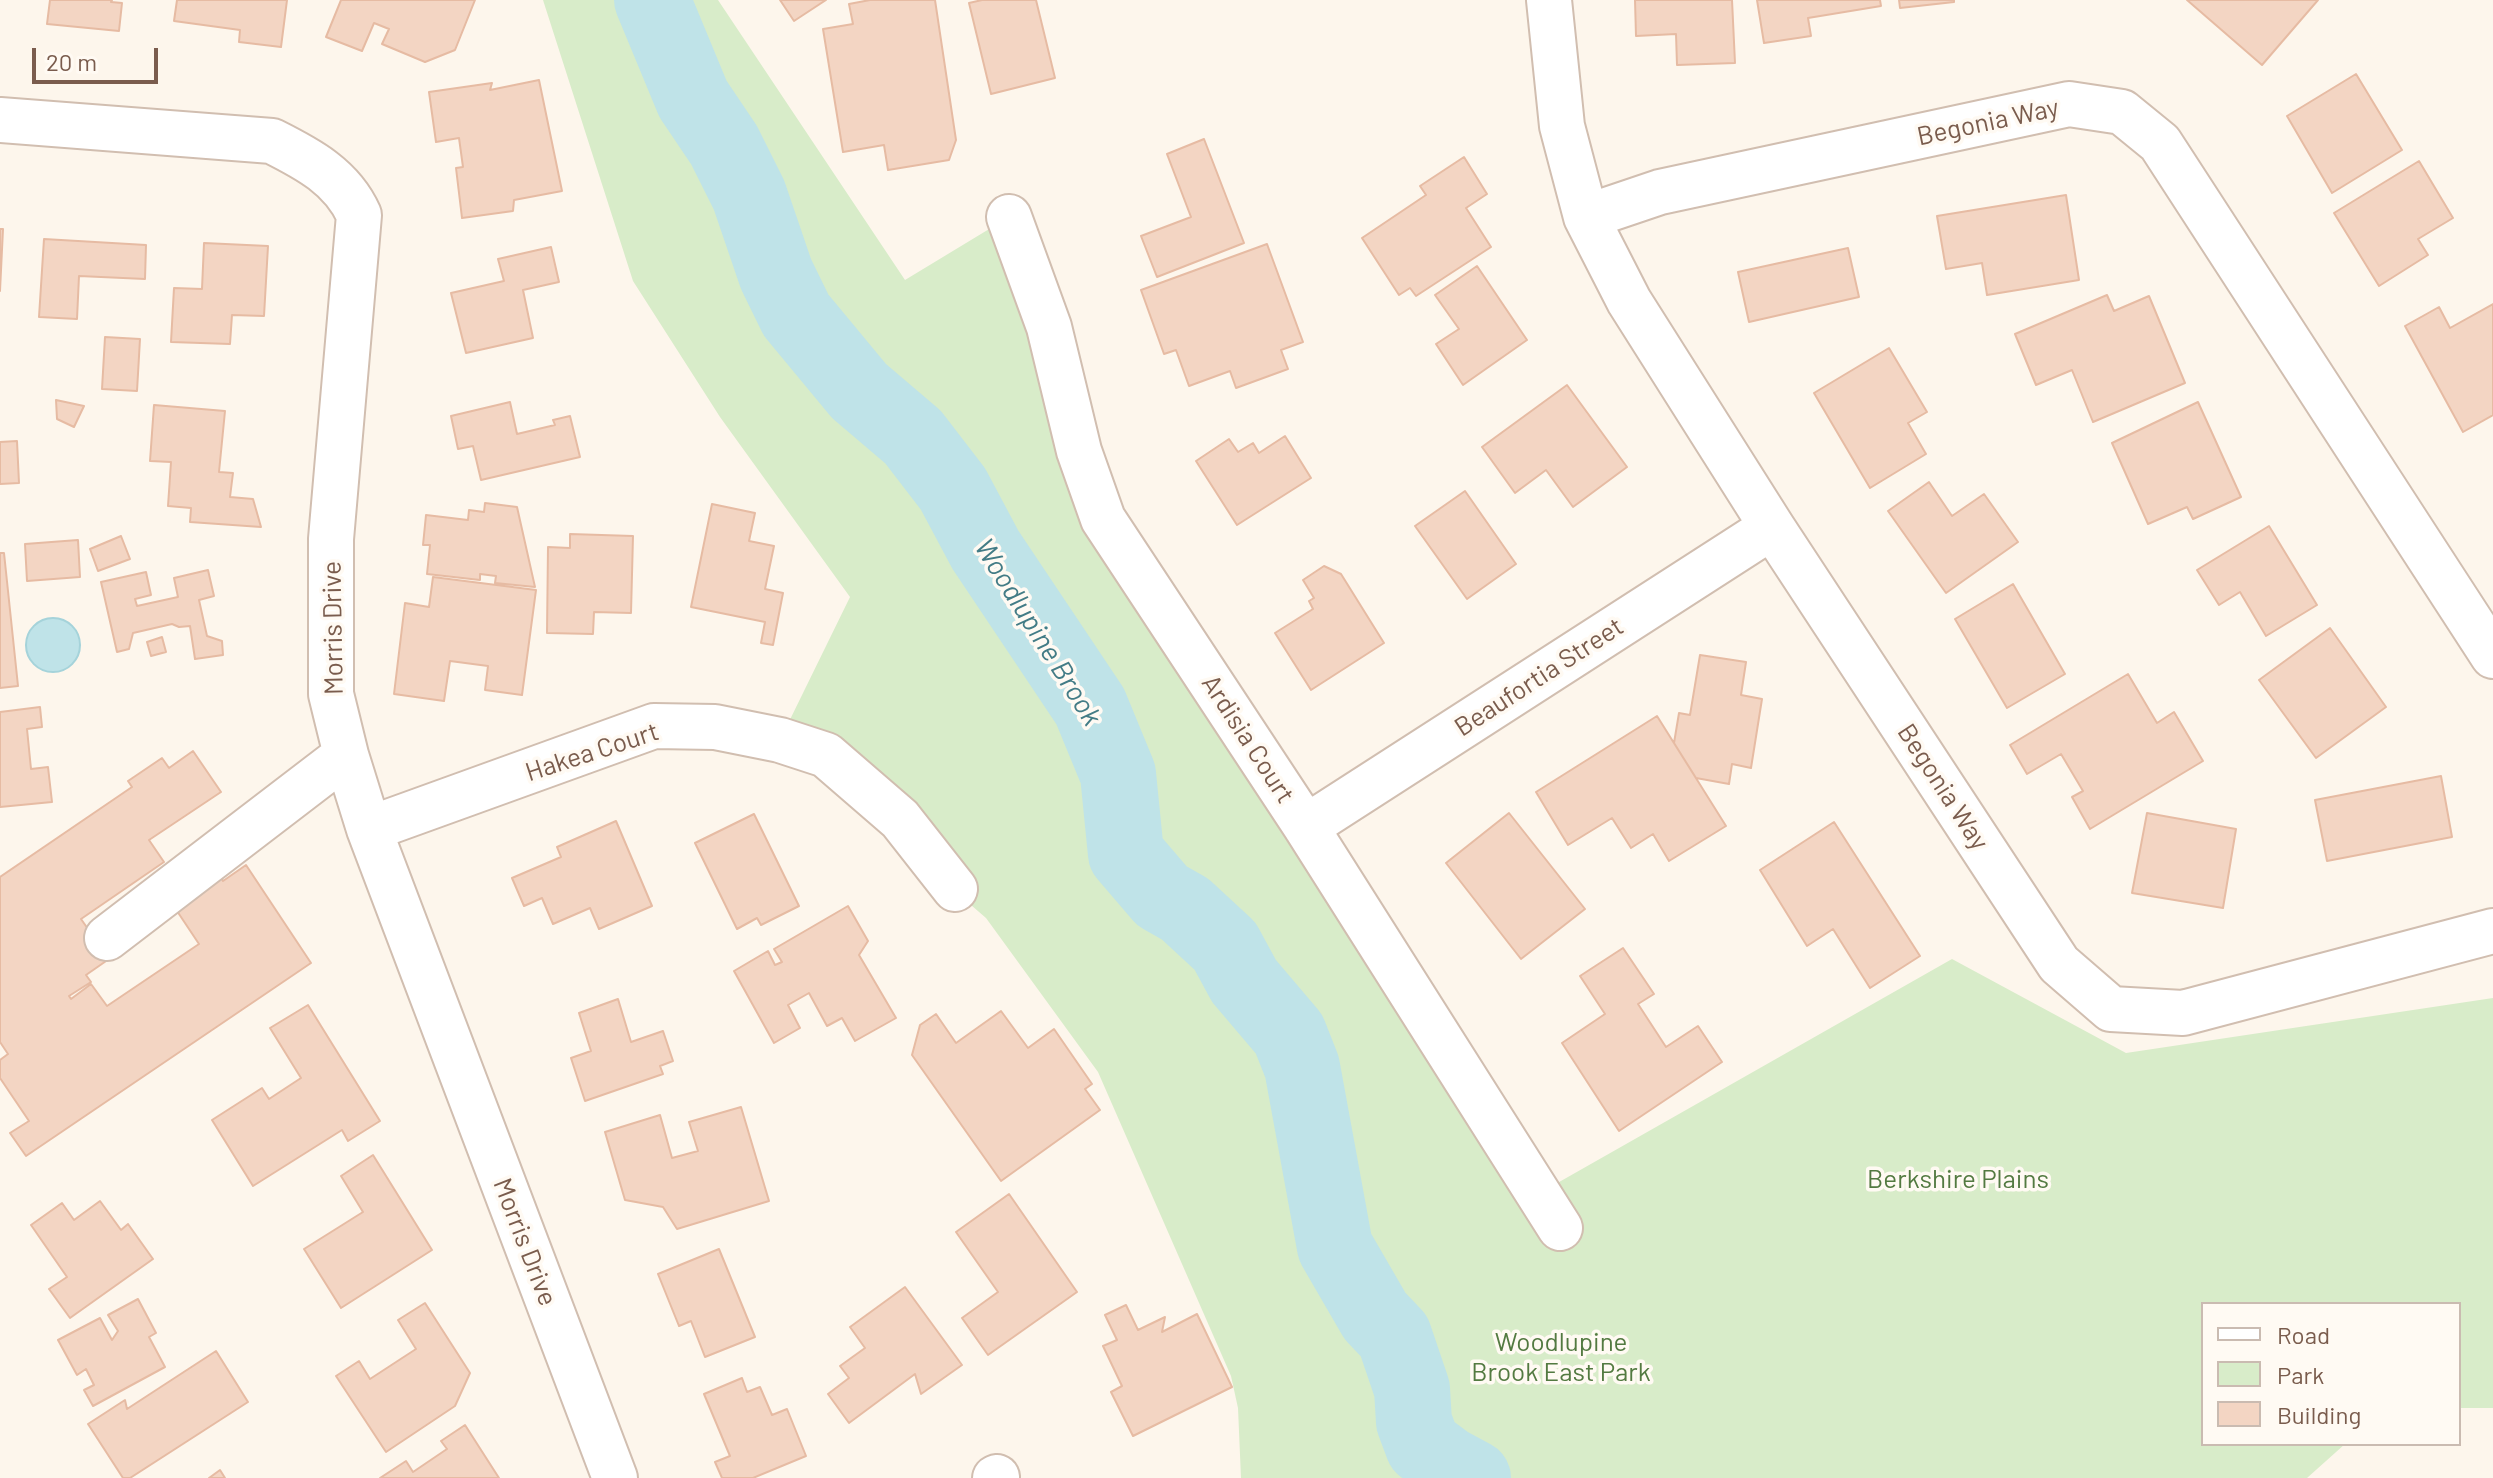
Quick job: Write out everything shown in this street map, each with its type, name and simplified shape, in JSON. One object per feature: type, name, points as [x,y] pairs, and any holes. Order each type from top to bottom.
[{"type":"street","name":"Begonia Way","points":[[1549,0],[1562,126],[1586,217],[1629,301],[1772,527],[2059,964],[2111,1009],[2183,1013],[2493,931]]},
{"type":"street","name":"Begonia Way","points":[[1586,217],[1660,192],[2069,104],[2122,112],[2160,143],[2493,656]]},
{"type":"street","name":"Morris Drive","points":[[0,120],[272,141],[311,160],[351,197],[359,215],[331,539],[331,694],[369,829],[615,1478]]},
{"type":"street","name":"Ardisia Court","points":[[1009,217],[1049,327],[1079,451],[1103,519],[1306,827],[1560,1228]]},
{"type":"street","name":"Beaufortia Street","points":[[1306,827],[1772,527]]},
{"type":"street","name":"Hakea Court","points":[[369,829],[654,726],[715,727],[780,740],[826,755],[900,819],[955,889]]},
{"type":"street","points":[[107,938],[346,755]]},
{"type":"green space","points":[[543,0],[718,0],[905,280],[1009,217],[1103,519],[1538,1194],[1952,959],[2126,1053],[2493,998],[2493,1408],[2461,1408],[2461,1302],[2201,1302],[2201,1446],[2343,1446],[2307,1478],[1241,1478],[1238,1408],[1231,1376],[1098,1072],[986,918],[780,740],[850,597],[720,417],[633,281]]},
{"type":"water","points":[[53,618],[72,626],[80,645],[72,664],[53,672],[34,664],[26,645],[34,626]]},
{"type":"building","points":[[50,0],[112,0],[122,3],[119,31],[47,24]]},
{"type":"building","points":[[177,0],[287,0],[281,47],[239,42],[240,30],[174,21]]},
{"type":"building","points":[[341,0],[475,0],[455,50],[425,62],[382,44],[389,29],[374,23],[362,51],[326,37]]},
{"type":"building","points":[[780,0],[826,0],[794,21]]},
{"type":"building","points":[[870,0],[935,0],[956,140],[949,160],[888,170],[884,145],[843,152],[823,29],[853,24],[849,4]]},
{"type":"building","points":[[982,0],[1036,0],[1055,78],[991,94],[969,3]]},
{"type":"building","points":[[1635,0],[1732,0],[1735,63],[1677,65],[1676,34],[1636,36]]},
{"type":"building","points":[[1757,0],[1880,0],[1881,6],[1808,18],[1811,36],[1764,43]]},
{"type":"building","points":[[1899,0],[1954,0],[1954,2],[1900,8]]},
{"type":"building","points":[[2187,0],[2318,0],[2262,65]]},
{"type":"building","points":[[2356,74],[2402,150],[2332,193],[2287,116]]},
{"type":"building","points":[[539,80],[562,191],[514,200],[513,211],[462,218],[456,168],[463,167],[459,138],[436,142],[429,92],[492,83],[490,90]]},
{"type":"building","points":[[1204,139],[1244,243],[1157,277],[1141,236],[1191,217],[1167,154]]},
{"type":"building","points":[[1464,157],[1487,194],[1466,208],[1491,247],[1416,296],[1410,288],[1399,295],[1362,238],[1426,195],[1420,186]]},
{"type":"building","points":[[2419,161],[2453,218],[2418,239],[2428,255],[2379,286],[2334,213]]},
{"type":"building","points":[[2066,195],[2079,280],[1987,295],[1982,263],[1946,269],[1937,216]]},
{"type":"building","points":[[0,229],[3,229],[0,291]]},
{"type":"building","points":[[44,239],[146,245],[145,279],[79,276],[77,319],[39,317]]},
{"type":"building","points":[[204,243],[268,246],[264,316],[232,315],[230,344],[171,342],[174,288],[202,289]]},
{"type":"building","points":[[1267,244],[1303,342],[1281,350],[1288,369],[1236,388],[1230,371],[1189,386],[1176,350],[1164,354],[1141,290]]},
{"type":"building","points":[[551,247],[559,282],[523,290],[533,338],[466,353],[451,293],[504,281],[498,259]]},
{"type":"building","points":[[1848,248],[1859,297],[1749,322],[1738,272]]},
{"type":"building","points":[[1477,266],[1527,340],[1463,385],[1436,344],[1459,329],[1435,295]]},
{"type":"building","points":[[2107,295],[2114,311],[2149,296],[2185,383],[2093,422],[2072,370],[2036,385],[2015,334]]},
{"type":"building","points":[[2493,304],[2493,415],[2463,432],[2405,326],[2439,307],[2450,328]]},
{"type":"building","points":[[105,337],[140,339],[137,391],[102,389]]},
{"type":"building","points":[[1889,348],[1927,412],[1908,423],[1926,454],[1870,488],[1814,393]]},
{"type":"building","points":[[1567,385],[1627,467],[1573,507],[1546,470],[1515,493],[1482,447]]},
{"type":"building","points":[[56,400],[84,406],[74,427],[57,419]]},
{"type":"building","points":[[510,402],[517,434],[555,425],[553,420],[570,416],[580,457],[481,480],[473,446],[458,449],[451,416]]},
{"type":"building","points":[[2198,402],[2241,497],[2193,519],[2187,507],[2148,524],[2112,443]]},
{"type":"building","points":[[154,405],[225,411],[219,472],[233,473],[230,497],[253,499],[261,527],[190,522],[191,508],[168,506],[171,462],[150,461]]},
{"type":"building","points":[[1285,436],[1311,478],[1237,525],[1196,461],[1229,439],[1238,452],[1253,443],[1259,453]]},
{"type":"building","points":[[17,441],[19,483],[0,484],[0,442]]},
{"type":"building","points":[[1929,482],[1952,516],[1984,494],[2018,542],[1946,593],[1888,511]]},
{"type":"building","points":[[1465,491],[1516,564],[1467,599],[1415,526]]},
{"type":"building","points":[[485,503],[517,507],[535,587],[495,583],[496,576],[480,574],[480,580],[427,574],[430,545],[423,545],[426,515],[468,520],[469,510],[484,512]]},
{"type":"building","points":[[712,504],[755,513],[749,541],[774,546],[765,589],[783,593],[773,645],[761,643],[765,622],[691,607]]},
{"type":"building","points":[[2269,526],[2317,605],[2266,636],[2240,592],[2219,605],[2197,570]]},
{"type":"building","points":[[570,534],[633,536],[631,613],[594,612],[593,634],[547,633],[548,547],[570,548]]},
{"type":"building","points":[[121,536],[130,559],[98,571],[90,549]]},
{"type":"building","points":[[78,540],[80,577],[27,581],[25,544]]},
{"type":"building","points":[[0,553],[4,553],[18,686],[0,688]]},
{"type":"building","points":[[1324,566],[1341,574],[1384,643],[1311,690],[1275,633],[1313,609],[1309,601],[1314,598],[1303,580]]},
{"type":"building","points":[[208,570],[214,596],[199,600],[207,636],[222,641],[223,655],[195,659],[190,626],[172,624],[133,633],[129,649],[117,652],[101,582],[146,572],[151,595],[135,599],[137,606],[178,597],[174,578]]},
{"type":"building","points":[[433,577],[536,590],[522,695],[485,690],[488,666],[450,661],[444,701],[394,694],[405,603],[429,607]]},
{"type":"building","points":[[2013,584],[2065,674],[2007,708],[1955,619]]},
{"type":"building","points":[[2330,628],[2386,707],[2316,758],[2259,680]]},
{"type":"building","points":[[162,637],[166,652],[151,656],[147,642]]},
{"type":"building","points":[[1700,655],[1746,662],[1741,695],[1762,699],[1751,768],[1732,764],[1729,784],[1696,778],[1674,743],[1679,713],[1690,715]]},
{"type":"building","points":[[2128,674],[2157,723],[2174,712],[2203,761],[2090,829],[2072,797],[2083,791],[2061,754],[2027,774],[2010,745]]},
{"type":"building","points":[[40,707],[42,727],[27,729],[31,769],[48,767],[52,802],[0,807],[0,712]]},
{"type":"building","points":[[1657,716],[1726,826],[1669,861],[1653,834],[1631,848],[1612,818],[1568,845],[1536,792]]},
{"type":"building","points":[[193,751],[221,792],[149,840],[164,862],[81,919],[109,959],[86,975],[91,982],[69,996],[71,999],[91,984],[107,1006],[199,944],[171,902],[217,871],[223,881],[246,865],[311,963],[26,1156],[10,1133],[29,1121],[0,1078],[0,1060],[8,1054],[0,1042],[0,877],[132,787],[128,781],[162,758],[169,768]]},
{"type":"building","points":[[2441,776],[2452,837],[2327,861],[2315,800]]},
{"type":"building","points":[[1509,813],[1585,909],[1521,959],[1446,863]]},
{"type":"building","points":[[2147,813],[2236,829],[2223,908],[2132,893]]},
{"type":"building","points":[[754,814],[799,906],[761,925],[757,918],[737,929],[695,843]]},
{"type":"building","points":[[616,821],[652,906],[599,929],[590,908],[553,924],[542,898],[524,906],[512,878],[561,857],[557,847]]},
{"type":"building","points":[[1834,822],[1920,956],[1870,988],[1833,929],[1807,946],[1760,870]]},
{"type":"building","points":[[848,906],[868,941],[859,955],[896,1018],[855,1041],[842,1018],[827,1026],[809,993],[788,1005],[800,1028],[774,1043],[734,971],[768,951],[775,965],[782,962],[774,949]]},
{"type":"building","points":[[1623,948],[1654,994],[1638,1004],[1666,1047],[1698,1026],[1722,1062],[1619,1131],[1562,1043],[1605,1014],[1580,976]]},
{"type":"building","points":[[618,999],[631,1042],[663,1031],[673,1061],[660,1066],[663,1074],[585,1101],[571,1058],[591,1051],[579,1013]]},
{"type":"building","points":[[308,1005],[380,1121],[348,1141],[342,1130],[253,1186],[212,1120],[262,1088],[269,1099],[301,1078],[270,1028]]},
{"type":"building","points":[[1001,1011],[1028,1048],[1054,1029],[1092,1084],[1085,1089],[1100,1110],[1001,1181],[912,1055],[920,1025],[936,1014],[956,1043]]},
{"type":"building","points":[[741,1107],[769,1201],[677,1229],[663,1207],[625,1200],[605,1132],[660,1115],[672,1158],[698,1151],[689,1122]]},
{"type":"building","points":[[373,1155],[432,1250],[341,1308],[304,1249],[363,1212],[341,1176]]},
{"type":"building","points":[[1009,1194],[1077,1292],[988,1355],[962,1318],[998,1292],[956,1232]]},
{"type":"building","points":[[100,1201],[121,1230],[128,1224],[153,1259],[70,1318],[49,1289],[67,1277],[31,1225],[62,1203],[74,1220]]},
{"type":"building","points":[[719,1249],[755,1337],[705,1357],[691,1321],[679,1326],[658,1274]]},
{"type":"building","points":[[905,1287],[962,1365],[921,1394],[915,1374],[849,1423],[828,1394],[849,1378],[840,1366],[865,1348],[850,1327]]},
{"type":"building","points":[[138,1299],[156,1333],[149,1337],[165,1367],[93,1406],[84,1390],[94,1385],[86,1369],[77,1375],[58,1340],[100,1318],[112,1340],[118,1331],[108,1315]]},
{"type":"building","points":[[425,1303],[470,1373],[455,1406],[386,1452],[336,1376],[359,1361],[370,1379],[416,1349],[398,1320]]},
{"type":"building","points":[[1126,1305],[1138,1330],[1165,1317],[1162,1332],[1197,1314],[1232,1387],[1133,1436],[1111,1392],[1122,1386],[1103,1346],[1117,1340],[1105,1315]]},
{"type":"building","points":[[216,1351],[248,1402],[130,1478],[123,1478],[88,1424],[125,1400],[127,1409]]},
{"type":"building","points":[[742,1378],[747,1392],[760,1387],[772,1415],[787,1409],[806,1456],[753,1478],[722,1478],[715,1462],[730,1456],[704,1394]]},
{"type":"building","points":[[465,1425],[499,1478],[380,1478],[406,1461],[413,1472],[447,1449],[441,1441]]},
{"type":"building","points":[[220,1470],[225,1478],[209,1478]]},
{"type":"waterway","name":"Woodlupine Brook","points":[[652,0],[693,99],[724,145],[749,195],[776,274],[796,315],[859,391],[913,437],[953,489],[985,549],[1090,706],[1118,774],[1126,854],[1162,896],[1185,909],[1225,946],[1244,981],[1289,1034],[1302,1067],[1335,1247],[1375,1316],[1394,1336],[1412,1389],[1414,1422],[1423,1446],[1473,1478]]},
{"type":"park label","name":"Berkshire Plains","points":[[1958,1179]]},
{"type":"park label","name":"Woodlupine Brook East Park","points":[[1561,1357]]}]
